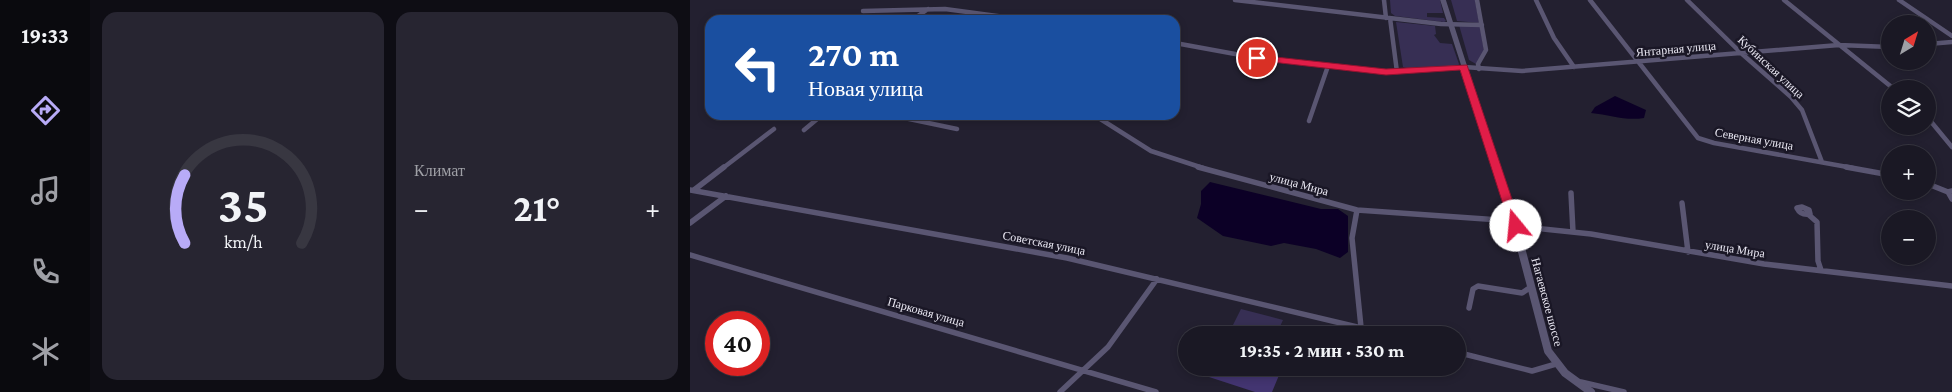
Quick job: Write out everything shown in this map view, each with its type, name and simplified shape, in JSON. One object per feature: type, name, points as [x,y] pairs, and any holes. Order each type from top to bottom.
[{"type":"street","points":[[1235,0],[1388,18],[1482,25]]},
{"type":"street","points":[[1384,0],[1397,72]]},
{"type":"street","name":"Нагаевское шоссе","points":[[1444,0],[1515,224],[1548,351],[1556,364],[1591,392]]},
{"type":"street","points":[[1477,0],[1486,50],[1478,64],[1479,69]]},
{"type":"street","points":[[1536,0],[1554,38],[1574,67]]},
{"type":"street","name":"Северная улица","points":[[1590,0],[1698,138],[1714,143],[1881,173]]},
{"type":"street","name":"Кубинская улица","points":[[1687,0],[1741,54],[1791,97],[1802,110],[1822,162]]},
{"type":"street","points":[[1784,0],[1838,46],[1882,80]]},
{"type":"street","points":[[1899,0],[1952,36]]},
{"type":"street","points":[[919,15],[928,8]]},
{"type":"street","points":[[863,11],[928,8],[986,15]]},
{"type":"street","points":[[1936,43],[1952,42]]},
{"type":"street","name":"Янтарная улица","points":[[1180,45],[1257,58],[1397,72],[1464,67],[1522,71],[1838,46],[1881,47]]},
{"type":"street","points":[[1309,121],[1328,66]]},
{"type":"street","points":[[804,130],[816,120]]},
{"type":"street","points":[[919,120],[957,129]]},
{"type":"street","name":"улица Мира","points":[[1102,120],[1151,151],[1180,162],[1357,210],[1515,224],[1688,252],[1952,286]]},
{"type":"street","points":[[1936,128],[1952,147]]},
{"type":"street","points":[[692,190],[774,129]]},
{"type":"street","points":[[1936,187],[1950,192],[1952,199]]},
{"type":"street","name":"Советская улица","points":[[692,190],[1067,258],[1357,326]]},
{"type":"street","points":[[1571,193],[1573,232]]},
{"type":"street","points":[[690,223],[726,196]]},
{"type":"street","points":[[1682,203],[1688,252]]},
{"type":"street","points":[[1357,210],[1352,238],[1361,326]]},
{"type":"street","points":[[1809,215],[1817,222],[1818,261],[1821,270]]},
{"type":"street","name":"Парковая улица","points":[[690,255],[1156,392]]},
{"type":"street","points":[[1060,392],[1108,347],[1157,279]]},
{"type":"street","points":[[1469,308],[1473,289],[1478,286],[1522,293],[1531,287]]},
{"type":"street","points":[[1466,354],[1532,371],[1556,364]]},
{"type":"street","points":[[1575,381],[1624,392]]},
{"type":"shaded area","points":[[1390,0],[1440,0],[1443,13],[1427,13],[1427,17],[1444,18],[1446,21],[1395,16],[1391,13]]},
{"type":"shaded area","points":[[1451,0],[1475,0],[1479,23],[1457,21]]},
{"type":"shaded area","points":[[1396,22],[1435,26],[1436,34],[1434,35],[1440,43],[1452,44],[1458,66],[1410,69],[1403,67]]},
{"type":"shaded area","points":[[1459,25],[1480,26],[1484,51],[1476,64],[1469,60]]},
{"type":"shaded area","points":[[1615,96],[1646,110],[1644,118],[1624,118],[1591,113],[1595,107]]},
{"type":"shaded area","points":[[1210,182],[1321,209],[1338,209],[1348,216],[1348,252],[1340,258],[1316,249],[1284,243],[1271,246],[1223,236],[1197,218],[1201,204],[1201,191]]},
{"type":"shaded area","points":[[1241,309],[1283,320],[1280,326],[1232,326]]},
{"type":"building","points":[[1279,376],[1272,392],[1255,392],[1209,377]]},
{"type":"route","points":[[1257,58],[1386,72],[1464,67],[1516,226]]}]
